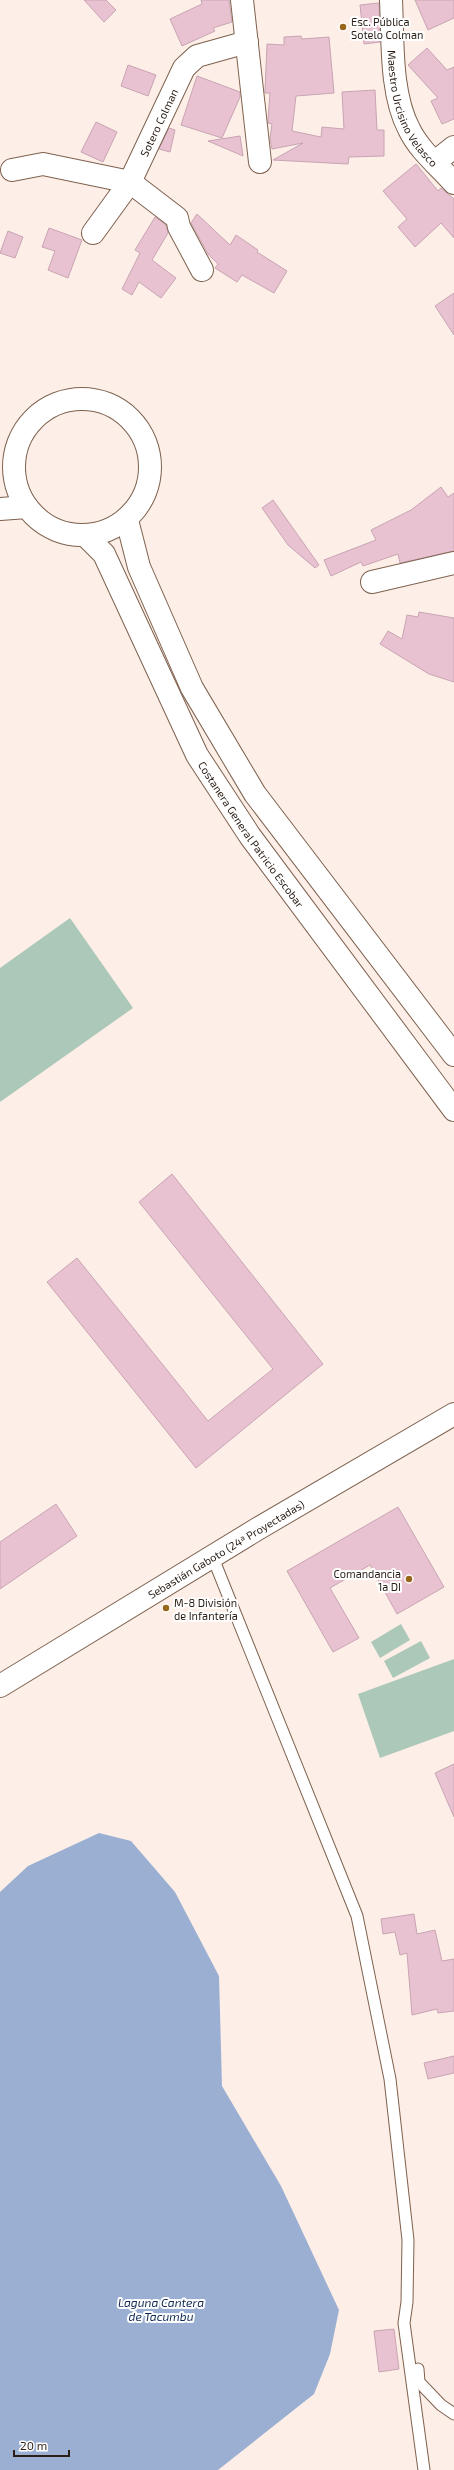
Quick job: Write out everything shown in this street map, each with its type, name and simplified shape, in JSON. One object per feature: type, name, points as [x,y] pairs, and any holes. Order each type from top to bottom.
[{"type":"main road","points":[[242,0],[260,162]]},
{"type":"main road","name":"Maestro Urcisino Velasco","points":[[391,0],[394,69],[399,96],[408,128],[417,143],[454,182]]},
{"type":"main road","name":"Sotero Colman","points":[[93,233],[130,182],[184,68],[197,56],[247,42]]},
{"type":"main road","points":[[435,162],[454,147]]},
{"type":"main road","points":[[12,170],[43,164],[130,182],[177,218],[179,227],[202,270]]},
{"type":"main road","points":[[74,400],[95,400],[116,408],[133,421],[145,439],[150,461],[149,482],[141,503],[127,520],[107,531],[86,536],[63,533],[43,523],[27,507],[18,492],[6,462],[22,436],[35,419],[52,406],[74,400]]},
{"type":"main road","points":[[0,509],[27,507]]},
{"type":"main road","points":[[127,520],[140,567],[192,688],[255,794],[454,1055]]},
{"type":"main road","name":"Costanera General Patricio Escobar","points":[[86,536],[104,554],[198,755],[250,836],[454,1110]]},
{"type":"main road","points":[[372,582],[454,563]]},
{"type":"main road","name":"Sebastián Gaboto (24ª Proyectadas)","points":[[0,1686],[213,1558],[259,1528],[454,1414]]},
{"type":"lane","points":[[213,1558],[357,1916],[390,2079],[408,2240],[407,2302],[404,2323],[424,2470]]},
{"type":"lane","points":[[407,2302],[420,2382],[441,2406],[454,2414]]},
{"type":"green space","points":[[70,918],[133,1008],[0,1102],[0,968]]},
{"type":"green space","points":[[401,1624],[410,1640],[380,1658],[371,1642]]},
{"type":"green space","points":[[421,1641],[430,1658],[393,1678],[384,1661]]},
{"type":"green space","points":[[454,1659],[454,1731],[380,1758],[358,1694]]},
{"type":"water","name":"Laguna Cantera de Tacumbu","points":[[99,1833],[131,1841],[175,1892],[219,1976],[222,2086],[281,2186],[339,2310],[330,2354],[314,2394],[218,2470],[0,2470],[0,1892],[28,1866]]},
{"type":"building","points":[[84,0],[106,0],[116,10],[104,22]]},
{"type":"building","points":[[201,0],[229,0],[232,22],[213,28],[215,31],[182,46],[170,19],[202,4]]},
{"type":"building","points":[[415,0],[454,0],[454,18],[428,30]]},
{"type":"building","points":[[379,3],[380,42],[364,44],[360,5]]},
{"type":"building","points":[[301,36],[302,39],[329,37],[334,93],[296,96],[292,131],[321,137],[322,127],[344,129],[342,92],[375,90],[377,130],[384,130],[384,156],[349,157],[348,164],[273,160],[303,143],[272,149],[270,138],[272,124],[268,123],[270,93],[265,93],[267,44],[284,45],[284,37]]},
{"type":"building","points":[[427,48],[447,70],[454,67],[454,119],[442,124],[431,101],[438,98],[408,65]]},
{"type":"building","points":[[128,65],[156,75],[148,96],[121,86]]},
{"type":"building","points":[[197,76],[240,92],[240,97],[222,138],[181,125]]},
{"type":"building","points":[[96,122],[117,132],[103,162],[81,152]]},
{"type":"building","points":[[169,128],[175,130],[170,152],[159,149]]},
{"type":"building","points":[[240,136],[243,156],[208,141]]},
{"type":"building","points":[[416,164],[438,191],[441,188],[454,199],[454,238],[441,223],[415,247],[398,227],[407,219],[383,191]]},
{"type":"building","points":[[197,214],[230,245],[236,235],[258,250],[257,252],[287,271],[274,293],[242,275],[237,282],[215,268],[218,264],[208,254],[191,223]]},
{"type":"building","points":[[155,217],[166,225],[168,233],[152,260],[176,278],[161,298],[139,282],[132,295],[122,289],[140,253],[135,250]]},
{"type":"building","points":[[49,228],[82,240],[68,278],[48,270],[55,251],[42,247]]},
{"type":"building","points":[[8,231],[23,237],[15,258],[0,253]]},
{"type":"building","points":[[454,293],[454,335],[435,306]]},
{"type":"building","points":[[441,487],[448,497],[454,493],[454,551],[400,563],[398,554],[363,566],[361,562],[331,576],[324,560],[376,540],[371,530],[411,510]]},
{"type":"building","points":[[273,500],[319,565],[315,568],[288,545],[262,508]]},
{"type":"building","points":[[419,612],[454,618],[454,682],[429,674],[380,644],[388,631],[402,639],[407,615],[418,617]]},
{"type":"building","points":[[172,1174],[323,1364],[196,1468],[47,1282],[77,1258],[208,1421],[273,1369],[139,1202]]},
{"type":"building","points":[[56,1504],[77,1536],[0,1589],[0,1542]]},
{"type":"building","name":"Comandancia 1a DI","points":[[398,1507],[444,1587],[397,1614],[370,1565],[330,1588],[359,1638],[333,1652],[287,1571]]},
{"type":"building","points":[[454,1764],[454,1817],[435,1773]]},
{"type":"building","points":[[414,1914],[417,1934],[435,1930],[442,1961],[454,1959],[454,2011],[438,2013],[437,2009],[412,2015],[407,1953],[400,1955],[395,1932],[383,1934],[381,1919]]},
{"type":"building","points":[[454,2056],[454,2073],[428,2079],[424,2063]]},
{"type":"building","points":[[394,2329],[399,2369],[379,2372],[374,2331]]},
{"type":"place","name":"Esc. Pública Sotelo Colman","points":[[343,27]]},
{"type":"place","name":"Comandancia 1a DI","points":[[409,1579]]},
{"type":"place","name":"M-8 División de Infantería","points":[[166,1608]]}]
